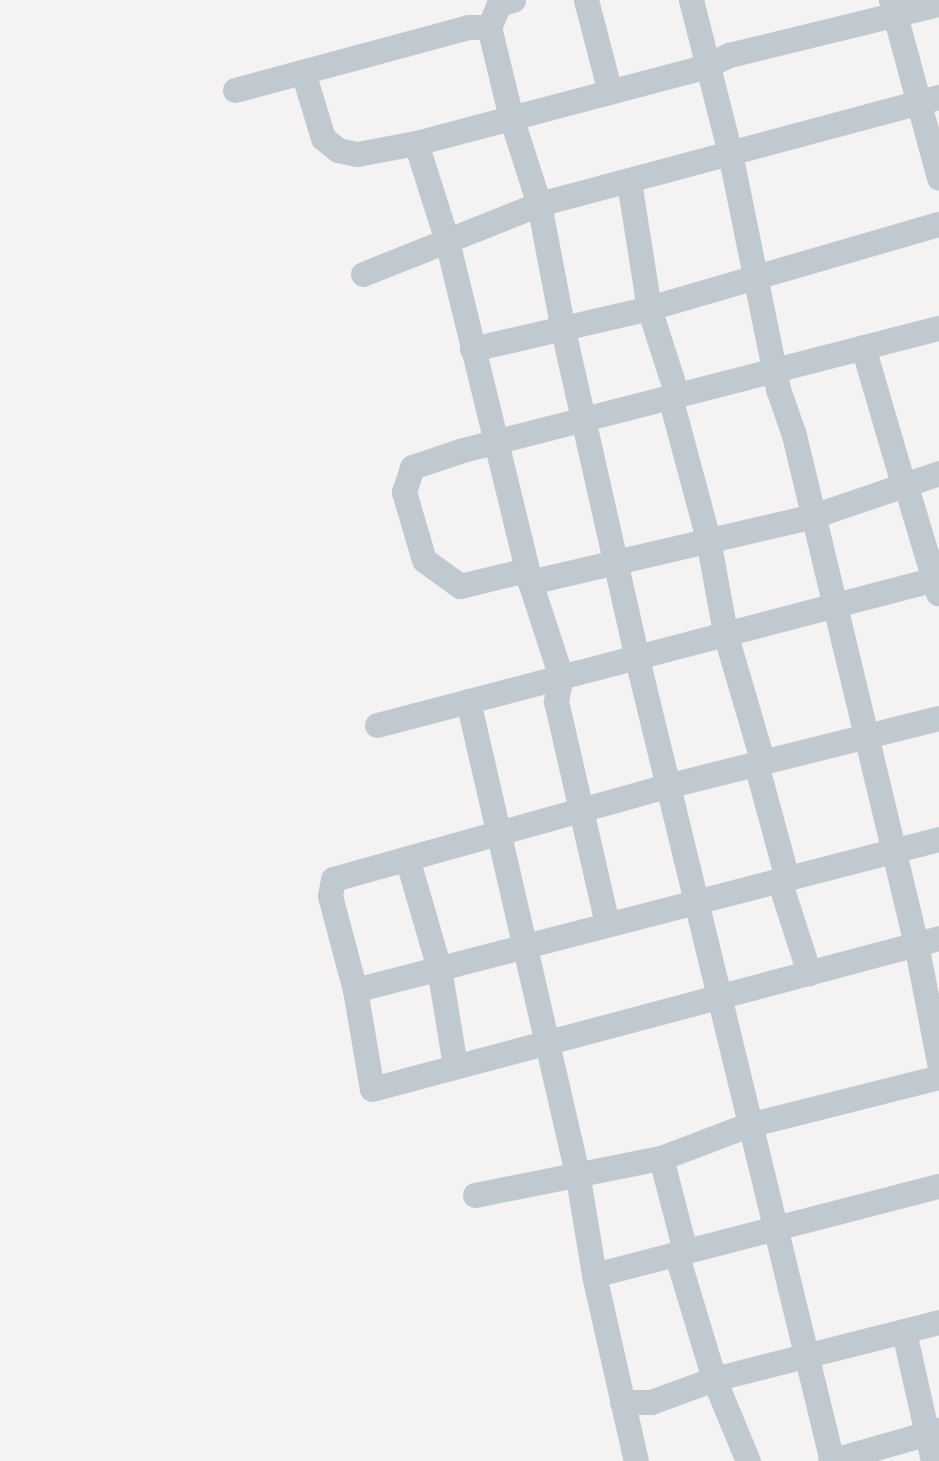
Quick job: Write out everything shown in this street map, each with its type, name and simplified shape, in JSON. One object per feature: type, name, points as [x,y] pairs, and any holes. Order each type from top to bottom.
[{"type":"street","points":[[513,0],[498,4],[489,27],[511,117],[539,204],[562,330],[748,1125],[831,1461],[933,1432]]},
{"type":"street","points":[[586,0],[610,92]]},
{"type":"street","points":[[691,0],[730,153],[775,370],[892,851],[927,941],[939,1062]]},
{"type":"street","points":[[303,72],[323,138],[338,150],[357,154],[416,143],[707,66],[729,54],[894,8],[939,4]]},
{"type":"street","points":[[894,8],[929,100],[939,178]]},
{"type":"street","points":[[235,90],[468,28],[489,27]]},
{"type":"street","points":[[362,274],[539,204],[929,100]]},
{"type":"street","points":[[416,143],[447,241],[528,576],[561,676],[556,701],[607,924]]},
{"type":"street","points":[[629,182],[649,308],[708,539],[726,634],[809,974]]},
{"type":"street","points":[[472,349],[649,308],[939,224]]},
{"type":"street","points":[[939,328],[494,442],[412,467],[404,492],[424,560],[460,586],[616,560],[813,516],[939,474]]},
{"type":"street","points":[[377,725],[834,605],[938,585],[864,347]]},
{"type":"street","points":[[468,701],[577,1172],[594,1275],[636,1461]]},
{"type":"street","points":[[927,941],[372,1088],[355,990],[330,896],[333,879],[670,785],[939,718]]},
{"type":"street","points":[[355,990],[939,839]]},
{"type":"street","points":[[408,858],[439,968],[455,1066]]},
{"type":"street","points":[[475,1195],[660,1158],[748,1125],[939,1077]]},
{"type":"street","points":[[660,1158],[714,1379],[748,1461]]},
{"type":"street","points":[[594,1275],[939,1186]]},
{"type":"street","points":[[622,1402],[651,1402],[803,1354],[939,1322]]},
{"type":"street","points":[[904,1332],[933,1432],[933,1461]]}]
